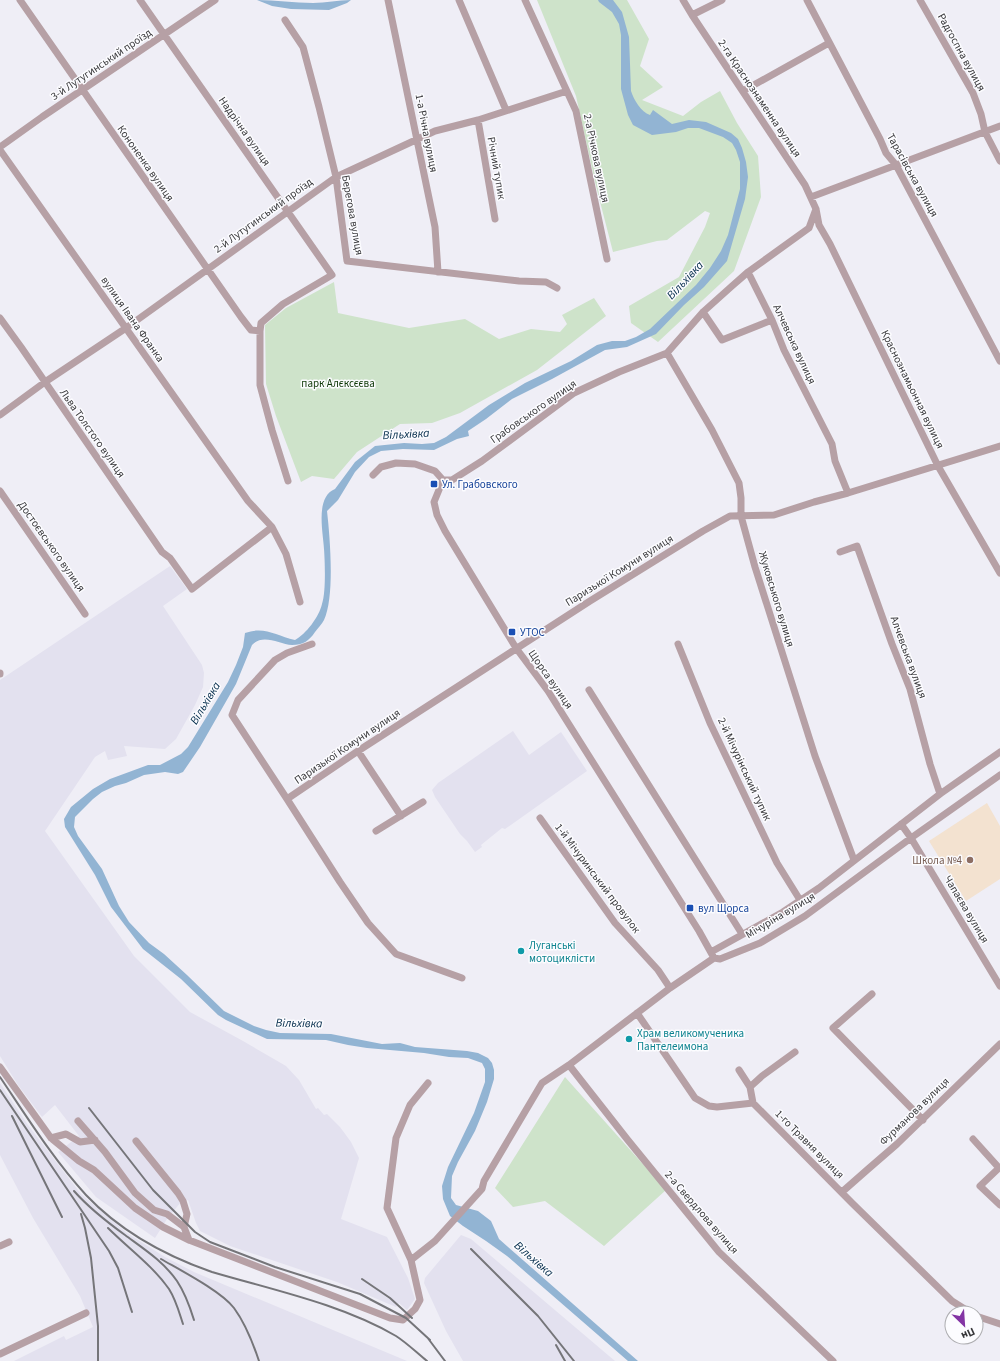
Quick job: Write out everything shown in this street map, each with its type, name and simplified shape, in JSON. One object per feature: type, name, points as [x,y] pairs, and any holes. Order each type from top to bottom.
[{"type":"street","name":"Кононенка вулиця","points":[[20,0],[251,330],[260,331]]},
{"type":"street","name":"Надрічна вулиця","points":[[140,0],[332,275],[283,304],[261,323],[260,331]]},
{"type":"street","name":"3-й Лутугинський проїзд","points":[[0,147],[215,0]]},
{"type":"street","name":"1-а Річна вулиця","points":[[388,0],[435,227],[438,272]]},
{"type":"street","points":[[459,0],[506,110]]},
{"type":"street","name":"2-а Річкова вулиця","points":[[524,0],[576,111],[607,259]]},
{"type":"street","name":"2-га Краснознаменна вулиця","points":[[683,0],[692,16],[806,185],[816,209]]},
{"type":"street","points":[[692,16],[722,0]]},
{"type":"street","name":"Тарасівська вулиця","points":[[806,0],[886,153],[896,165],[1000,361]]},
{"type":"street","name":"Радгоспна вулиця","points":[[920,0],[973,93],[981,114],[984,132],[1000,161]]},
{"type":"street","name":"Берегова вулиця","points":[[285,20],[304,47],[336,177],[347,262],[519,281],[546,282],[557,288]]},
{"type":"street","points":[[743,91],[829,43]]},
{"type":"street","name":"2-й Лутугинський проїзд","points":[[0,415],[45,382],[126,328],[336,177],[435,131],[478,120],[567,91]]},
{"type":"street","name":"Річний тупик","points":[[478,120],[495,219]]},
{"type":"street","points":[[811,197],[1000,126]]},
{"type":"street","name":"вулиця Івана Франка","points":[[0,150],[248,501],[272,527],[286,554],[300,602]]},
{"type":"street","name":"Грабовського вулиця","points":[[443,480],[452,480],[482,461],[574,393],[619,372],[667,353],[702,312],[748,272],[809,228],[816,209]]},
{"type":"street","name":"Краснознамьонная вулиця","points":[[816,209],[819,225],[830,244],[938,466],[1000,573]]},
{"type":"street","name":"Алчевська вулиця","points":[[748,272],[772,320],[784,350],[832,444],[835,460],[848,493]]},
{"type":"street","points":[[702,312],[722,340],[772,320]]},
{"type":"street","name":"Льва Толстого вулиця","points":[[0,318],[162,552],[170,558],[192,589],[272,527]]},
{"type":"street","points":[[260,331],[260,385],[288,481]]},
{"type":"street","name":"Жуковського вулиця","points":[[667,353],[712,430],[739,483],[741,498],[740,516],[755,568],[815,756],[854,860]]},
{"type":"street","name":"Паризької Комуни вулиця","points":[[287,799],[590,600],[730,516],[774,516],[814,502],[938,466],[1000,446]]},
{"type":"street","points":[[373,475],[381,467],[396,463],[415,464],[435,471],[443,480]]},
{"type":"street","name":"Щорса вулиця","points":[[443,480],[434,502],[437,515],[445,531],[516,648],[548,691],[713,955]]},
{"type":"street","name":"Достоєвського вулиця","points":[[0,491],[85,614]]},
{"type":"street","name":"Алчевська вулиця","points":[[840,552],[858,546],[892,644],[910,689],[930,764],[940,794]]},
{"type":"street","points":[[312,644],[287,653],[274,660],[238,700],[232,715],[368,923],[396,954],[462,978]]},
{"type":"street","name":"2-й Мічурінський тупик","points":[[678,644],[714,729],[777,863],[800,900]]},
{"type":"street","points":[[589,690],[742,934]]},
{"type":"street","points":[[358,751],[401,816]]},
{"type":"street","name":"Мічуріна вулиця","points":[[411,1260],[435,1241],[482,1189],[484,1181],[542,1083],[569,1065],[742,934],[783,912],[819,888],[940,794],[1000,752]]},
{"type":"street","name":"Мічуріна вулиця","points":[[713,955],[720,959],[760,943],[805,916],[1000,775]]},
{"type":"street","points":[[376,831],[423,802]]},
{"type":"street","name":"1-й Мічуринський провулок","points":[[540,818],[615,923],[658,970],[670,988]]},
{"type":"street","name":"Чапаєва вулиця","points":[[901,824],[911,838],[1000,986]]},
{"type":"street","points":[[872,994],[833,1028],[923,1120]]},
{"type":"street","points":[[637,1013],[695,1098],[709,1106],[754,1103],[750,1087],[739,1070]]},
{"type":"street","name":"Фурманова вулиця","points":[[842,1192],[923,1120],[1000,1044]]},
{"type":"street","points":[[750,1087],[762,1076],[795,1052]]},
{"type":"street","name":"2-а Свердлова вулиця","points":[[569,1065],[627,1139],[720,1252],[833,1361]]},
{"type":"street","points":[[0,1068],[51,1138],[79,1161],[94,1170],[135,1208],[163,1227],[189,1240],[390,1318],[403,1320],[415,1309],[420,1300],[411,1260],[387,1208],[396,1138],[410,1105],[428,1083]]},
{"type":"street","name":"1-го Травня вулиця","points":[[754,1103],[952,1301],[958,1305]]},
{"type":"street","points":[[78,1121],[117,1168],[134,1193],[154,1210],[167,1214],[184,1227],[189,1240]]},
{"type":"street","points":[[51,1138],[66,1134],[80,1142],[95,1140]]},
{"type":"street","points":[[973,1139],[999,1168],[980,1186],[1000,1205]]},
{"type":"street","points":[[136,1141],[174,1187],[183,1201],[188,1214],[184,1227]]},
{"type":"street","points":[[0,1246],[9,1242]]},
{"type":"street","points":[[0,1354],[86,1313]]},
{"type":"street","points":[[984,1319],[1000,1324]]},
{"type":"shaded area","points":[[170,566],[187,589],[163,606],[202,665],[204,673],[203,687],[195,705],[176,739],[165,749],[124,746],[127,756],[108,760],[105,751],[95,757],[45,831],[134,956],[190,1012],[286,1066],[299,1080],[316,1109],[318,1108],[324,1115],[327,1114],[340,1127],[351,1142],[359,1158],[341,1219],[387,1237],[408,1278],[415,1299],[407,1310],[399,1303],[396,1307],[337,1282],[230,1246],[200,1231],[188,1200],[181,1202],[167,1219],[155,1238],[96,1197],[58,1152],[79,1136],[55,1105],[42,1117],[18,1085],[0,1056],[0,680]]},
{"type":"shaded area","points":[[513,731],[529,755],[561,732],[587,771],[505,829],[502,828],[481,845],[482,847],[475,852],[460,834],[435,797],[432,790],[438,783]]},
{"type":"shaded area","name":"Школа №4","points":[[987,803],[1000,826],[1000,879],[966,901],[929,841]]},
{"type":"shaded area","points":[[0,1083],[28,1125],[81,1194],[127,1233],[165,1257],[194,1272],[407,1361],[14,1361],[64,1336],[66,1340],[93,1327],[80,1296],[33,1218],[0,1155]]},
{"type":"shaded area","points":[[461,1235],[471,1239],[615,1361],[463,1361],[446,1331],[424,1283],[425,1278]]},
{"type":"green space","points":[[537,0],[627,0],[649,39],[640,66],[663,87],[642,100],[683,116],[701,102],[720,91],[737,123],[758,156],[761,197],[734,271],[658,342],[631,323],[629,306],[679,277],[705,227],[710,213],[705,211],[667,240],[613,252],[596,186],[576,96]]},
{"type":"green space","name":"парк Алєксєєва","points":[[334,282],[338,313],[409,328],[465,319],[499,339],[531,329],[560,332],[567,324],[562,315],[594,298],[606,316],[537,370],[460,413],[432,423],[400,424],[357,452],[334,479],[312,476],[301,482],[276,416],[266,384],[265,325],[286,308]]},
{"type":"green space","points":[[565,1077],[666,1190],[604,1246],[545,1201],[513,1207],[495,1188]]},
{"type":"water","points":[[257,0],[313,3],[351,0],[329,10],[291,9],[272,6]]},
{"type":"water","points":[[598,0],[613,0],[622,12],[629,37],[631,91],[636,102],[641,108],[650,115],[653,110],[672,124],[689,120],[706,122],[731,133],[738,139],[746,162],[748,177],[745,199],[727,261],[704,287],[656,334],[627,347],[605,350],[512,399],[468,431],[469,436],[457,439],[434,450],[403,449],[381,451],[369,457],[355,472],[338,500],[327,511],[331,567],[330,597],[324,620],[313,635],[305,642],[296,645],[266,639],[252,645],[236,684],[200,747],[183,772],[178,774],[165,772],[144,775],[102,792],[75,817],[74,827],[78,836],[102,869],[119,906],[129,922],[149,943],[164,954],[224,1011],[254,1026],[280,1033],[331,1034],[382,1044],[400,1043],[415,1047],[467,1051],[478,1053],[488,1058],[492,1063],[494,1070],[494,1079],[487,1102],[475,1131],[452,1176],[451,1198],[456,1205],[478,1211],[491,1221],[499,1239],[638,1361],[628,1361],[507,1256],[450,1216],[443,1199],[442,1186],[448,1167],[474,1113],[485,1082],[485,1069],[482,1063],[468,1058],[367,1048],[326,1040],[267,1039],[226,1020],[218,1015],[181,979],[143,949],[111,907],[95,875],[65,827],[64,819],[71,807],[93,789],[110,779],[148,765],[160,765],[181,754],[188,747],[228,682],[243,647],[245,633],[252,631],[265,631],[295,640],[312,625],[320,609],[324,593],[325,569],[322,507],[329,493],[335,489],[355,462],[375,446],[404,443],[434,443],[446,437],[489,405],[525,383],[571,361],[597,345],[612,341],[625,341],[636,337],[650,329],[696,285],[710,268],[721,251],[728,235],[740,189],[740,162],[736,150],[732,143],[723,137],[699,128],[688,128],[676,132],[652,135],[633,125],[628,115],[621,89],[621,35],[619,24],[612,12]]},
{"type":"railway","points":[[0,1077],[62,1167],[86,1195],[114,1220],[144,1241],[195,1266],[330,1306],[353,1315],[396,1336],[427,1361]]},
{"type":"railway","points":[[0,1090],[109,1251],[118,1268],[132,1312]]},
{"type":"railway","points":[[89,1108],[153,1190],[195,1232],[210,1242],[275,1267],[360,1294],[406,1318],[430,1340]]},
{"type":"railway","points":[[12,1116],[62,1217]]},
{"type":"railway","points":[[74,1191],[98,1214],[166,1267],[182,1290],[194,1320]]},
{"type":"railway","points":[[81,1214],[91,1258],[98,1326],[98,1361]]},
{"type":"railway","points":[[108,1228],[163,1281],[174,1297],[183,1324]]},
{"type":"railway","points":[[471,1249],[538,1316],[574,1361]]},
{"type":"railway","points":[[161,1259],[200,1281],[228,1301],[238,1314],[245,1327],[259,1361]]},
{"type":"railway","points":[[362,1279],[390,1298],[412,1318]]},
{"type":"railway","points":[[427,1337],[445,1361]]},
{"type":"railway","points":[[556,1345],[565,1361]]},
{"type":"place","name":"Ул. Грабовского","points":[[434,484]]},
{"type":"place","name":"УТОС","points":[[512,632]]},
{"type":"place","name":"Школа №4","points":[[970,860]]},
{"type":"place","name":"вул Щорса","points":[[690,908]]},
{"type":"place","name":"Луганські мотоциклісти","points":[[521,951]]},
{"type":"place","name":"Храм великомученика Пантелеимона","points":[[629,1039]]},
{"type":"water label","name":"Вільхівка","points":[[685,280]]},
{"type":"water label","name":"Вільхівка","points":[[406,434]]},
{"type":"water label","name":"Вільхівка","points":[[205,703]]},
{"type":"water label","name":"Вільхівка","points":[[299,1023]]},
{"type":"water label","name":"Вільхівка","points":[[534,1259]]}]
